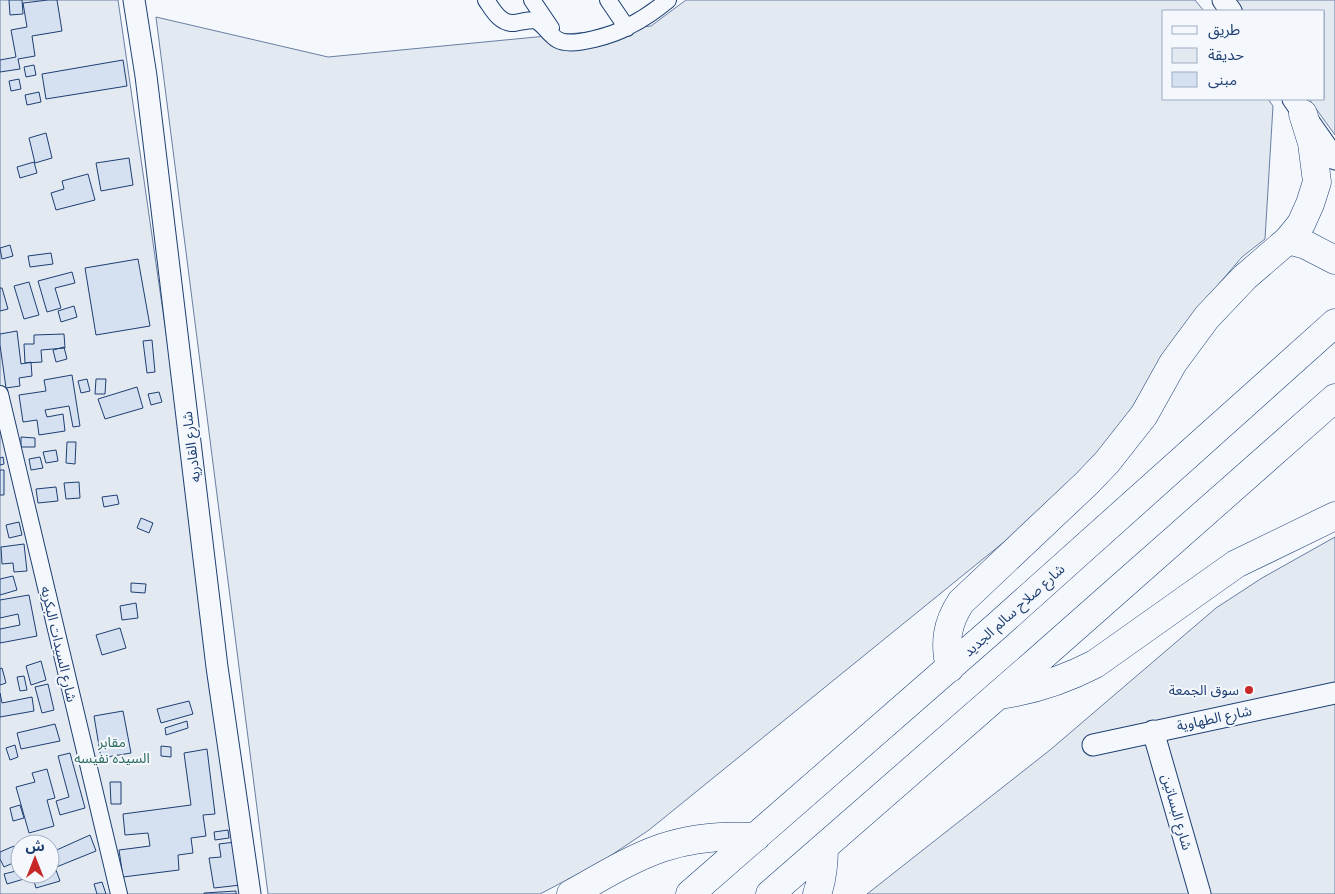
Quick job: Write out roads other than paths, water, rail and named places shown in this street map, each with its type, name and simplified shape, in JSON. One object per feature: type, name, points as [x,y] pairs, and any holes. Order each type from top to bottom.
[{"type":"highway","points":[[950,668],[947,656],[947,634],[960,602],[1107,462],[1144,415],[1173,363],[1206,317],[1244,277],[1288,240],[1301,224],[1308,210],[1317,182],[1312,143],[1298,107]]},
{"type":"highway","points":[[1308,210],[1317,203],[1335,199]]},
{"type":"highway","points":[[1288,240],[1323,252],[1335,260]]},
{"type":"highway","name":"شارع صلاح سالم الجديد","points":[[690,894],[950,668],[1335,323]]},
{"type":"highway","points":[[770,894],[1335,398]]},
{"type":"highway","points":[[998,695],[1049,685],[1073,676],[1094,664],[1236,564],[1335,516]]},
{"type":"highway","points":[[571,894],[633,859],[665,846],[709,836],[756,837]]},
{"type":"highway","points":[[817,894],[823,873],[824,847]]},
{"type":"street","name":"شارع القادريه","points":[[134,0],[147,86],[217,667],[250,894]]},
{"type":"street","points":[[486,0],[498,17],[506,22],[534,20],[559,40],[578,43],[627,28],[668,0]]},
{"type":"street","points":[[532,0],[559,40]]},
{"type":"street","points":[[608,0],[627,28]]},
{"type":"street","points":[[1298,107],[1335,159]]},
{"type":"street","name":"شارع السيدات البكريه","points":[[0,394],[119,894]]},
{"type":"street","name":"شارع الطهاوية","points":[[1093,745],[1335,693]]},
{"type":"street","name":"شارع البساتين","points":[[1154,731],[1200,894]]},
{"type":"place","name":"سوق الجمعة","points":[[1249,690]]},
{"type":"park label","name":"مقابر السيده نفيسه","points":[[112,750]]}]
